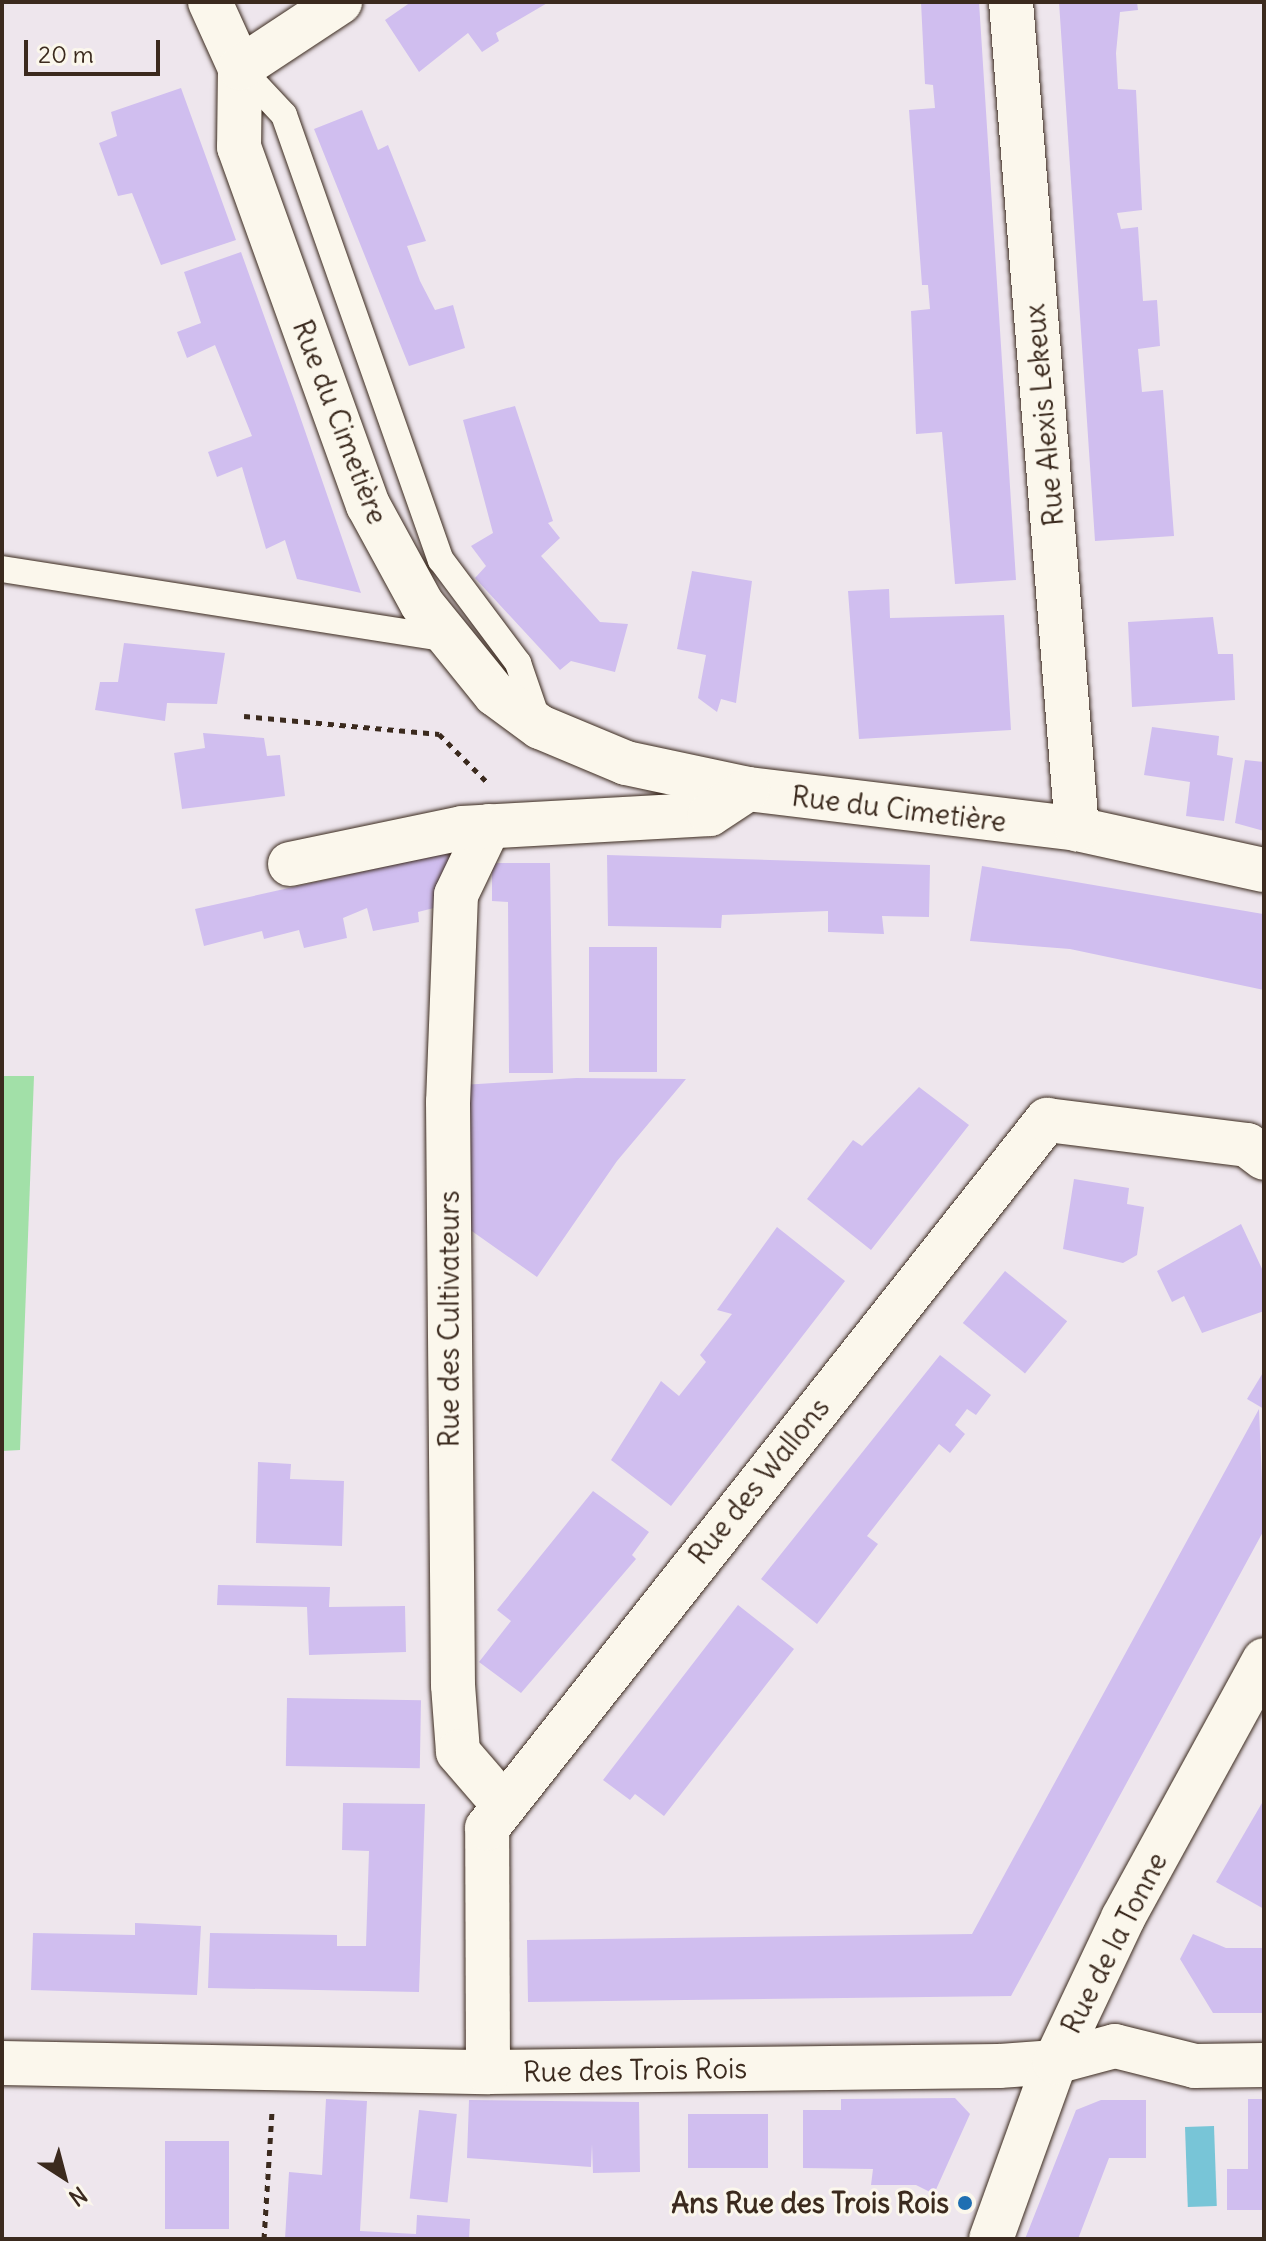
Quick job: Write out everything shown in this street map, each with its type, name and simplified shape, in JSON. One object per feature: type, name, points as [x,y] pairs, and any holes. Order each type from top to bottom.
[{"type":"street","name":"Rue du Cimetière","points":[[210,2],[240,68],[239,147],[353,466],[397,561],[447,639],[495,694],[540,727],[626,763],[748,789],[1077,829],[1264,870]]},
{"type":"street","points":[[240,68],[340,2]]},
{"type":"street","name":"Rue Alexis Lekeux","points":[[1011,2],[1077,829]]},
{"type":"street","points":[[290,864],[503,825],[710,814],[748,789]]},
{"type":"street","name":"Rue des Cultivateurs","points":[[502,1803],[458,1752],[453,1685],[448,1102],[455,927],[469,858],[503,825]]},
{"type":"street","name":"Rue des Wallons","points":[[488,2072],[487,1828],[502,1803],[1047,1120],[1247,1145],[1264,1158]]},
{"type":"street","name":"Rue de la Tonne","points":[[991,2239],[1055,2062],[1123,1918],[1264,1660]]},
{"type":"street","name":"Rue des Trois Rois","points":[[2,2063],[488,2072],[1055,2062],[1115,2046],[1195,2066],[1264,2065]]},
{"type":"lane","name":"Rue du Cimetière","points":[[240,68],[260,81],[284,115],[441,560],[518,663],[540,727]]},
{"type":"lane","points":[[2,569],[447,639]]},
{"type":"path","points":[[244,716],[439,734],[475,766],[503,825]]},
{"type":"path","points":[[264,2239],[275,2069]]},
{"type":"green space","points":[[2,1076],[34,1076],[20,1450],[2,1451]]},
{"type":"water","points":[[1214,2126],[1217,2206],[1188,2207],[1185,2127]]},
{"type":"building","points":[[411,2],[549,2],[496,33],[499,41],[482,52],[468,33],[419,72],[385,20]]},
{"type":"building","points":[[921,2],[979,2],[1016,580],[955,584],[942,432],[916,434],[911,311],[930,309],[928,285],[922,285],[909,110],[935,108],[933,85],[925,84]]},
{"type":"building","points":[[1059,2],[1137,2],[1138,10],[1120,12],[1116,53],[1118,89],[1136,90],[1142,210],[1117,213],[1121,229],[1138,227],[1143,301],[1157,300],[1160,346],[1138,349],[1142,392],[1163,390],[1174,536],[1095,541]]},
{"type":"building","points":[[181,88],[236,240],[161,265],[132,193],[118,196],[99,143],[117,136],[111,112]]},
{"type":"building","points":[[362,110],[378,150],[388,145],[426,241],[407,246],[420,281],[435,310],[453,305],[465,348],[409,366],[314,129]]},
{"type":"building","points":[[241,252],[361,593],[297,579],[285,540],[266,549],[242,467],[217,477],[208,452],[252,436],[215,345],[187,358],[177,332],[201,323],[184,272]]},
{"type":"building","points":[[515,406],[553,521],[548,523],[560,538],[541,556],[600,622],[628,624],[615,672],[571,661],[560,670],[475,578],[486,566],[471,546],[493,533],[463,420]]},
{"type":"building","points":[[692,571],[752,581],[736,703],[721,699],[717,712],[698,698],[706,655],[677,649]]},
{"type":"building","points":[[889,589],[890,618],[1004,615],[1011,730],[859,739],[848,591]]},
{"type":"building","points":[[1213,617],[1218,654],[1233,654],[1235,700],[1132,707],[1128,622]]},
{"type":"building","points":[[124,643],[225,653],[217,704],[167,703],[165,721],[95,710],[100,682],[118,682]]},
{"type":"building","points":[[1152,727],[1219,736],[1217,755],[1233,758],[1224,821],[1186,816],[1190,782],[1144,775]]},
{"type":"building","points":[[203,733],[264,738],[267,756],[280,755],[285,796],[182,809],[174,753],[205,748]]},
{"type":"building","points":[[1245,760],[1264,762],[1264,831],[1235,823]]},
{"type":"building","points":[[455,851],[450,904],[418,912],[419,922],[373,931],[367,908],[343,918],[347,938],[304,948],[299,930],[264,939],[262,931],[204,946],[195,909]]},
{"type":"building","points":[[607,855],[930,865],[929,917],[882,916],[884,934],[828,932],[828,911],[722,915],[721,928],[608,926]]},
{"type":"building","points":[[492,863],[550,863],[553,1073],[509,1073],[508,902],[492,901]]},
{"type":"building","points":[[982,866],[1263,914],[1264,990],[1070,949],[970,941]]},
{"type":"building","points":[[589,947],[657,947],[657,1072],[589,1072]]},
{"type":"building","points":[[576,1078],[686,1079],[617,1161],[537,1277],[459,1222],[462,1085]]},
{"type":"building","points":[[919,1087],[969,1125],[871,1250],[807,1199],[853,1140],[862,1146]]},
{"type":"building","points":[[1074,1179],[1129,1188],[1127,1204],[1144,1207],[1137,1255],[1123,1263],[1063,1249]]},
{"type":"building","points":[[1241,1224],[1264,1273],[1264,1311],[1202,1333],[1184,1296],[1172,1302],[1157,1271]]},
{"type":"building","points":[[777,1227],[845,1281],[671,1506],[611,1460],[661,1381],[679,1396],[706,1362],[700,1355],[732,1314],[717,1310]]},
{"type":"building","points":[[1005,1271],[1067,1321],[1025,1373],[963,1323]]},
{"type":"building","points":[[940,1355],[991,1395],[976,1415],[967,1409],[955,1425],[965,1434],[950,1453],[939,1444],[867,1536],[878,1544],[817,1624],[761,1579]]},
{"type":"building","points":[[1264,1371],[1264,1409],[1247,1399]]},
{"type":"building","points":[[1259,1409],[1264,1530],[1011,1996],[528,2002],[527,1940],[972,1934]]},
{"type":"building","points":[[258,1462],[291,1464],[290,1479],[344,1481],[342,1546],[256,1543]]},
{"type":"building","points":[[593,1491],[649,1532],[632,1555],[636,1559],[521,1693],[479,1662],[511,1621],[497,1610]]},
{"type":"building","points":[[218,1585],[330,1587],[329,1607],[405,1606],[406,1652],[309,1655],[307,1607],[217,1605]]},
{"type":"building","points":[[738,1605],[794,1649],[664,1816],[635,1794],[630,1800],[603,1780]]},
{"type":"building","points":[[287,1698],[421,1700],[420,1768],[286,1766]]},
{"type":"building","points":[[343,1803],[425,1804],[419,1992],[208,1988],[210,1933],[337,1935],[337,1946],[366,1946],[369,1851],[342,1850]]},
{"type":"building","points":[[1264,1804],[1264,1909],[1216,1882]]},
{"type":"building","points":[[135,1923],[201,1926],[197,1995],[31,1990],[33,1933],[135,1935]]},
{"type":"building","points":[[1193,1934],[1226,1948],[1264,1948],[1264,2013],[1213,2013],[1180,1959]]},
{"type":"building","points":[[955,2098],[970,2114],[934,2194],[916,2185],[871,2185],[873,2169],[803,2168],[803,2110],[841,2110],[841,2099]]},
{"type":"building","points":[[326,2099],[367,2101],[360,2231],[416,2234],[417,2215],[470,2219],[469,2239],[285,2239],[289,2172],[322,2175]]},
{"type":"building","points":[[1248,2099],[1264,2099],[1264,2210],[1227,2210],[1227,2169],[1248,2169]]},
{"type":"building","points":[[469,2100],[639,2102],[640,2172],[593,2173],[592,2144],[591,2167],[467,2158]]},
{"type":"building","points":[[1101,2100],[1146,2100],[1146,2158],[1109,2158],[1078,2239],[1025,2239],[1076,2110]]},
{"type":"building","points":[[419,2110],[457,2114],[447,2202],[410,2199]]},
{"type":"building","points":[[688,2114],[768,2114],[768,2168],[688,2168]]},
{"type":"building","points":[[165,2141],[229,2141],[229,2229],[165,2229]]},
{"type":"place","name":"Ans Rue des Trois Rois","points":[[965,2203]]}]
